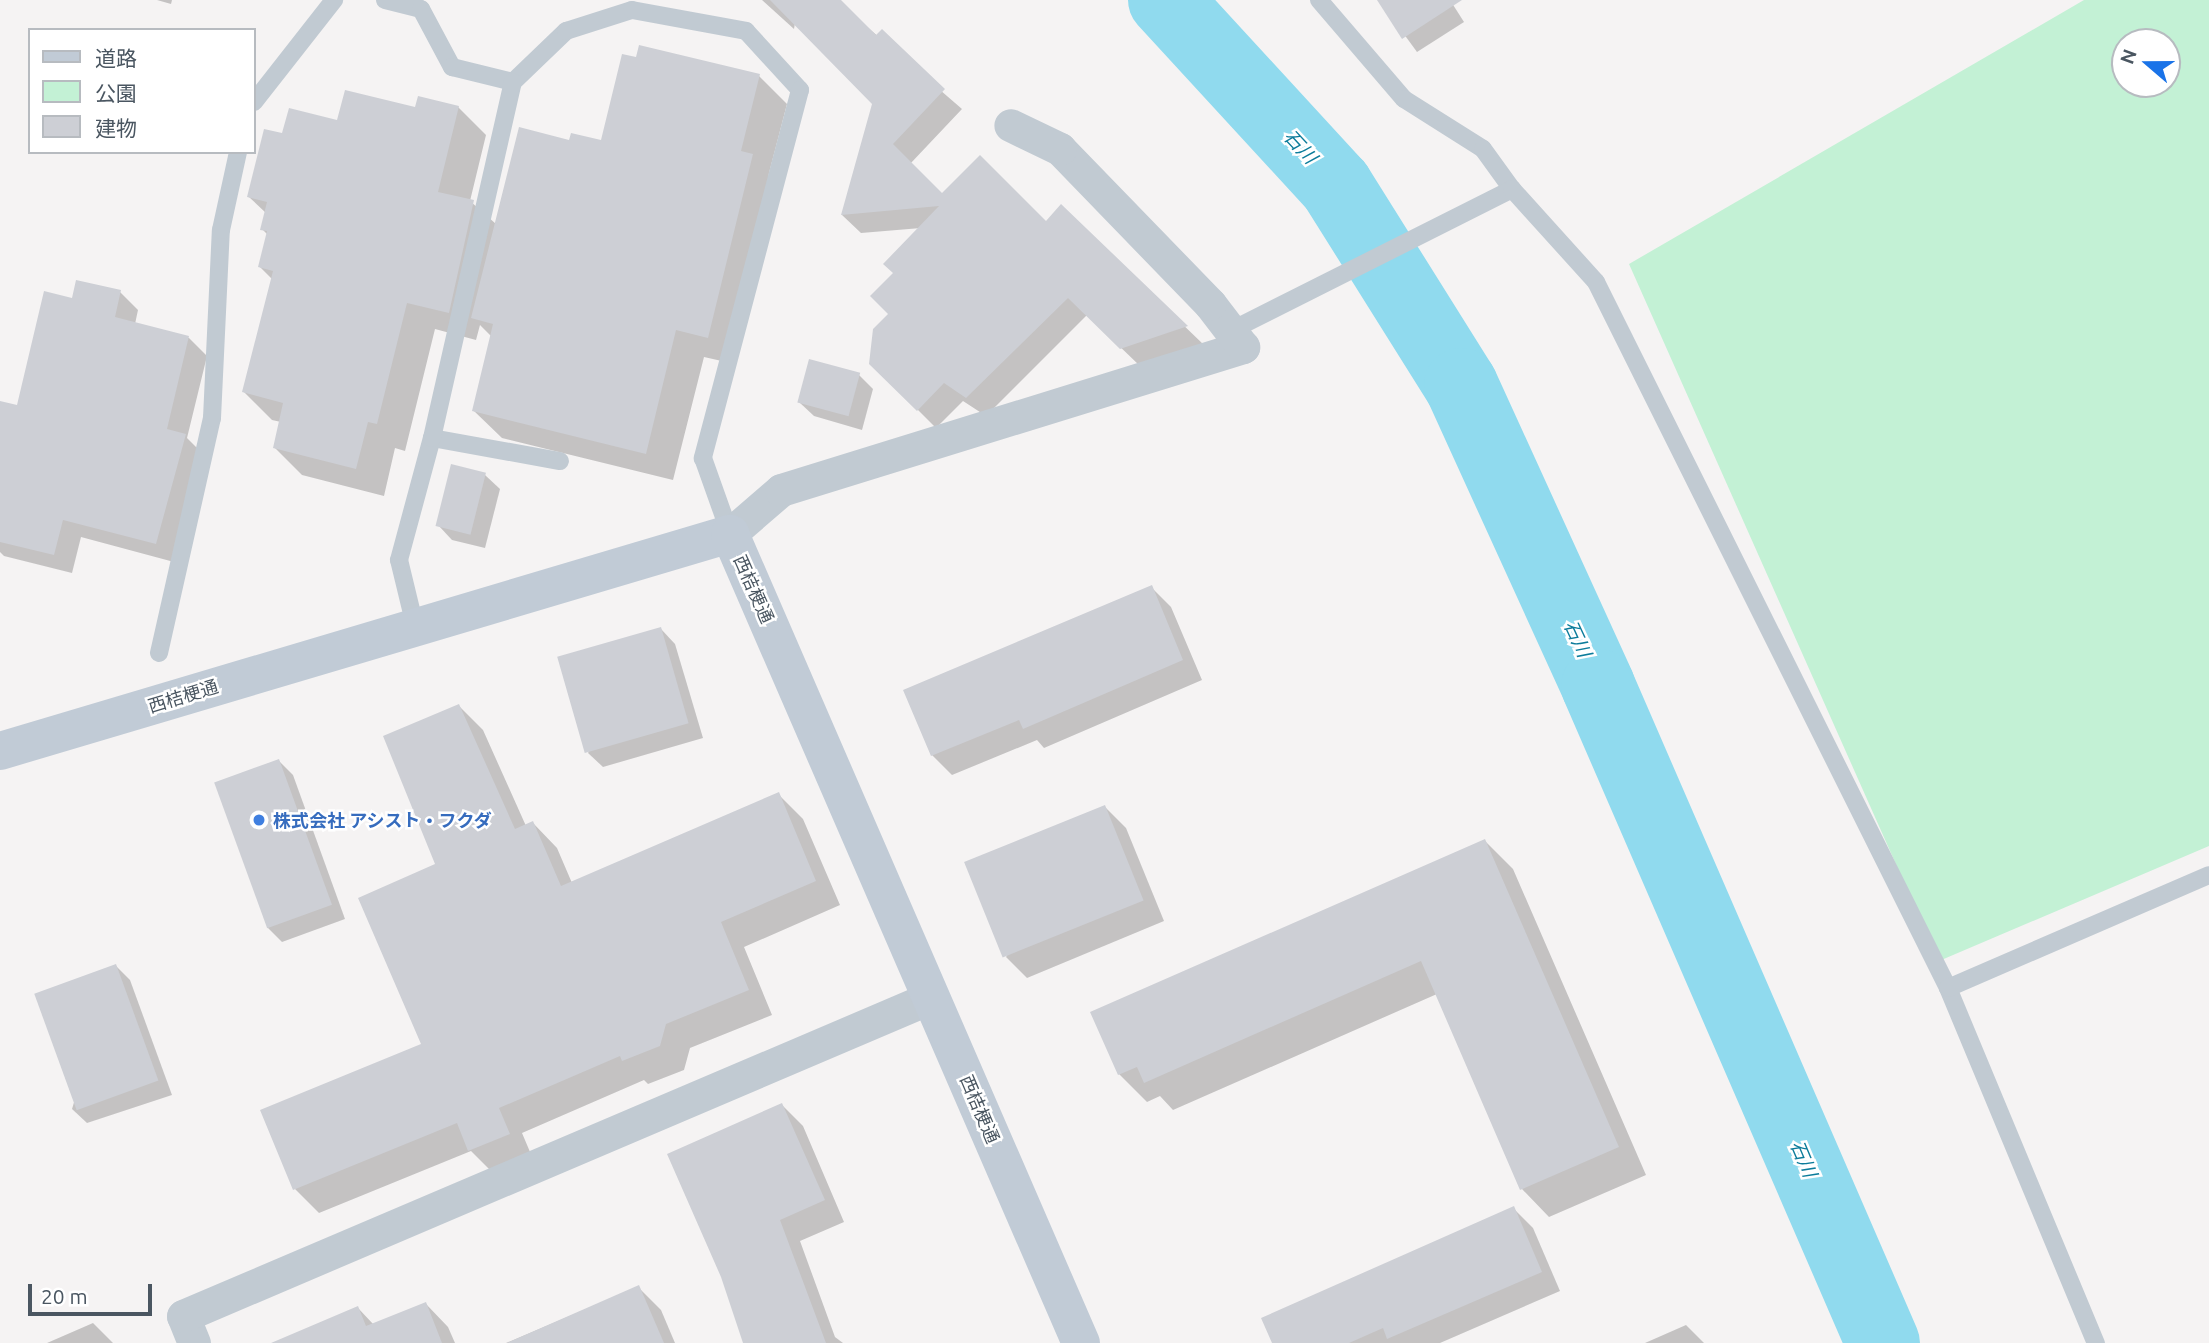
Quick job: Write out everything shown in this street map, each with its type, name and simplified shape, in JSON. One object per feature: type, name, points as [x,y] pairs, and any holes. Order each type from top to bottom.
[{"type":"street","points":[[730,534],[780,490],[1242,347],[1210,304],[1060,149],[1010,124]]},
{"type":"street","name":"西桔梗通","points":[[0,751],[730,534],[1080,1343]]},
{"type":"street","points":[[194,1343],[183,1316],[932,997]]},
{"type":"lane","points":[[256,99],[334,0]]},
{"type":"lane","points":[[385,0],[421,9],[452,66],[513,82]]},
{"type":"lane","points":[[1318,0],[1404,99],[1483,149],[1513,189],[1596,282],[1948,988],[2096,1343]]},
{"type":"lane","points":[[415,626],[399,560],[432,438],[513,82],[566,31],[632,10],[746,31],[800,90],[703,458],[730,534]]},
{"type":"lane","points":[[159,653],[212,418],[221,230],[238,154]]},
{"type":"lane","points":[[1230,331],[1290,298],[1513,189]]},
{"type":"lane","points":[[432,438],[560,461]]},
{"type":"lane","points":[[1948,988],[2209,874]]},
{"type":"green space","points":[[2084,0],[2209,0],[2209,846],[1939,961],[1629,264]]},
{"type":"building","points":[[770,0],[841,0],[876,35],[882,29],[945,89],[893,144],[942,193],[980,155],[1046,221],[1061,204],[1188,326],[1120,349],[1068,298],[966,398],[944,383],[917,411],[869,364],[873,329],[888,314],[870,296],[893,273],[883,264],[939,206],[841,215],[872,104]]},
{"type":"building","points":[[1377,0],[1462,0],[1402,39]]},
{"type":"building","points":[[639,45],[760,74],[741,151],[753,154],[708,338],[676,330],[646,454],[472,411],[493,324],[471,318],[519,127],[569,140],[571,133],[601,140],[622,54],[636,57]]},
{"type":"building","points":[[345,90],[415,107],[418,96],[459,106],[438,192],[474,200],[449,313],[407,303],[377,424],[368,422],[356,469],[273,448],[283,403],[242,392],[273,271],[258,267],[267,231],[260,230],[267,202],[247,197],[264,129],[282,133],[289,108],[337,120]]},
{"type":"building","points":[[76,280],[121,290],[115,317],[189,336],[167,429],[186,434],[156,544],[63,520],[54,555],[0,542],[0,401],[17,405],[44,291],[72,298]]},
{"type":"building","points":[[809,359],[860,373],[849,416],[797,402]]},
{"type":"building","points":[[451,464],[486,473],[470,535],[436,526]]},
{"type":"building","points":[[1152,585],[1183,660],[1023,729],[1019,720],[931,756],[903,690]]},
{"type":"building","points":[[661,627],[689,723],[585,753],[557,657]]},
{"type":"building","points":[[459,704],[515,829],[533,821],[561,886],[779,792],[816,881],[721,922],[749,990],[666,1024],[660,1046],[622,1061],[620,1056],[499,1108],[510,1134],[468,1151],[457,1123],[293,1190],[260,1110],[421,1044],[358,898],[435,864],[383,736]]},
{"type":"building","points":[[279,759],[332,905],[267,928],[214,783]]},
{"type":"building","points":[[1105,805],[1144,900],[1003,957],[964,862]]},
{"type":"building","points":[[1485,839],[1619,1147],[1520,1190],[1421,961],[1144,1083],[1137,1067],[1118,1075],[1090,1012]]},
{"type":"building","points":[[116,964],[158,1081],[77,1110],[34,994]]},
{"type":"building","points":[[782,1103],[825,1200],[780,1220],[826,1343],[743,1343],[721,1277],[667,1154]]},
{"type":"building","points":[[1514,1206],[1542,1272],[1387,1339],[1383,1328],[1349,1343],[1272,1343],[1261,1318]]},
{"type":"building","points":[[639,1285],[664,1343],[507,1343]]},
{"type":"building","points":[[426,1302],[442,1343],[271,1343],[358,1306],[366,1326]]},
{"type":"waterway","name":"石川","points":[[1165,0],[1336,186],[1461,385],[1598,686],[1883,1343]]},
{"type":"place","name":"株式会社 アシスト・フクダ","points":[[259,820]]}]
